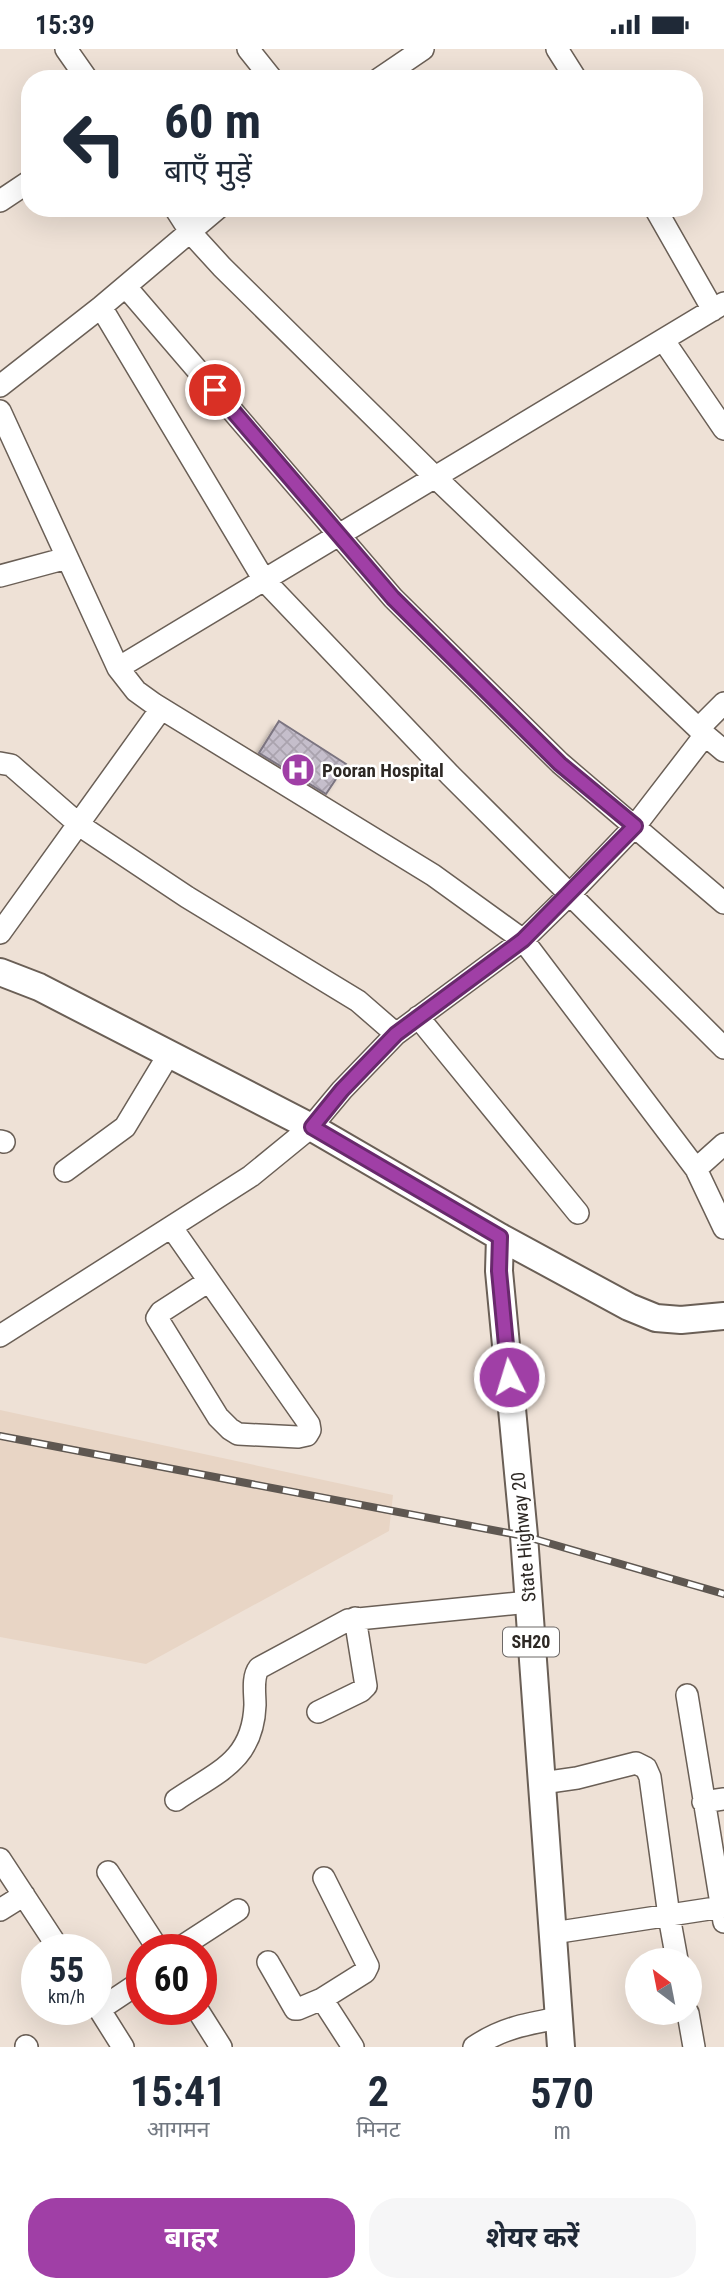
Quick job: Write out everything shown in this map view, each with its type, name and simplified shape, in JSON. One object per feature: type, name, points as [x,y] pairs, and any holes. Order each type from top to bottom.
[{"type":"main road","points":[[0,972],[39,987],[312,1127],[500,1237],[629,1307],[656,1318],[681,1320],[724,1316]]},
{"type":"main road","name":"State Highway 20","points":[[500,1237],[499,1271],[528,1602],[561,2047]]},
{"type":"street","points":[[66,49],[81,70]]},
{"type":"street","points":[[248,49],[265,70]]},
{"type":"street","points":[[392,70],[423,49]]},
{"type":"street","points":[[557,49],[570,70]]},
{"type":"street","points":[[0,201],[21,187]]},
{"type":"street","points":[[181,217],[191,233],[222,267],[435,477],[724,751]]},
{"type":"street","points":[[0,386],[126,287],[208,217]]},
{"type":"street","points":[[118,669],[718,306],[661,217]]},
{"type":"street","points":[[126,287],[338,535],[420,626],[560,764],[724,904]]},
{"type":"street","points":[[101,307],[264,580],[450,775],[724,1048]]},
{"type":"street","points":[[664,341],[724,429]]},
{"type":"street","points":[[0,411],[118,669],[136,691],[161,709],[433,875],[523,940],[696,1169],[724,1228]]},
{"type":"street","points":[[0,576],[67,558]]},
{"type":"street","points":[[0,1336],[251,1176],[312,1127],[342,1090],[396,1034],[523,940],[570,894],[635,826],[724,703]]},
{"type":"street","points":[[0,933],[161,709]]},
{"type":"street","points":[[0,762],[10,765],[77,823],[187,897],[358,1002],[396,1034]]},
{"type":"street","points":[[418,1017],[578,1213]]},
{"type":"street","points":[[65,1171],[125,1127],[169,1054]]},
{"type":"street","points":[[696,1169],[724,1144]]},
{"type":"street","points":[[172,1228],[309,1424],[310,1432],[305,1436],[233,1432],[218,1416],[158,1322],[161,1312],[209,1281]]},
{"type":"street","points":[[176,1800],[233,1762],[244,1749],[250,1737],[255,1708],[255,1675],[258,1669],[338,1624],[355,1618],[528,1602]]},
{"type":"street","points":[[318,1712],[361,1691],[367,1683],[355,1618]]},
{"type":"street","points":[[552,1933],[669,1916],[723,1915],[713,1801],[687,1695]]},
{"type":"street","points":[[542,1783],[577,1778],[636,1763],[646,1768],[650,1777],[675,1948]]},
{"type":"street","points":[[0,1859],[49,1934]]},
{"type":"street","points":[[108,1872],[148,1934]]},
{"type":"street","points":[[268,1962],[298,2010],[322,1999],[365,1972],[368,1966],[324,1878]]},
{"type":"street","points":[[0,1910],[24,1895]]},
{"type":"street","points":[[201,1934],[238,1910]]},
{"type":"street","points":[[322,1999],[353,2047]]},
{"type":"street","points":[[474,2047],[493,2035],[515,2027],[559,2018]]},
{"type":"street","points":[[109,2025],[123,2047]]},
{"type":"street","points":[[207,2025],[221,2047]]},
{"type":"street","points":[[690,2025],[694,2047]]},
{"type":"shaded area","points":[[0,1410],[393,1495],[389,1531],[146,1664],[0,1637]]},
{"type":"building","points":[[279,721],[346,764],[326,794],[259,753]]},
{"type":"railway","points":[[0,1436],[524,1536],[724,1594]]},
{"type":"place","name":"Pooran Hospital","points":[[298,770]]},
{"type":"route","points":[[215,390],[393,598],[560,764],[635,826],[523,940],[396,1034],[342,1090],[312,1127],[500,1237],[499,1271],[509,1377]]}]
